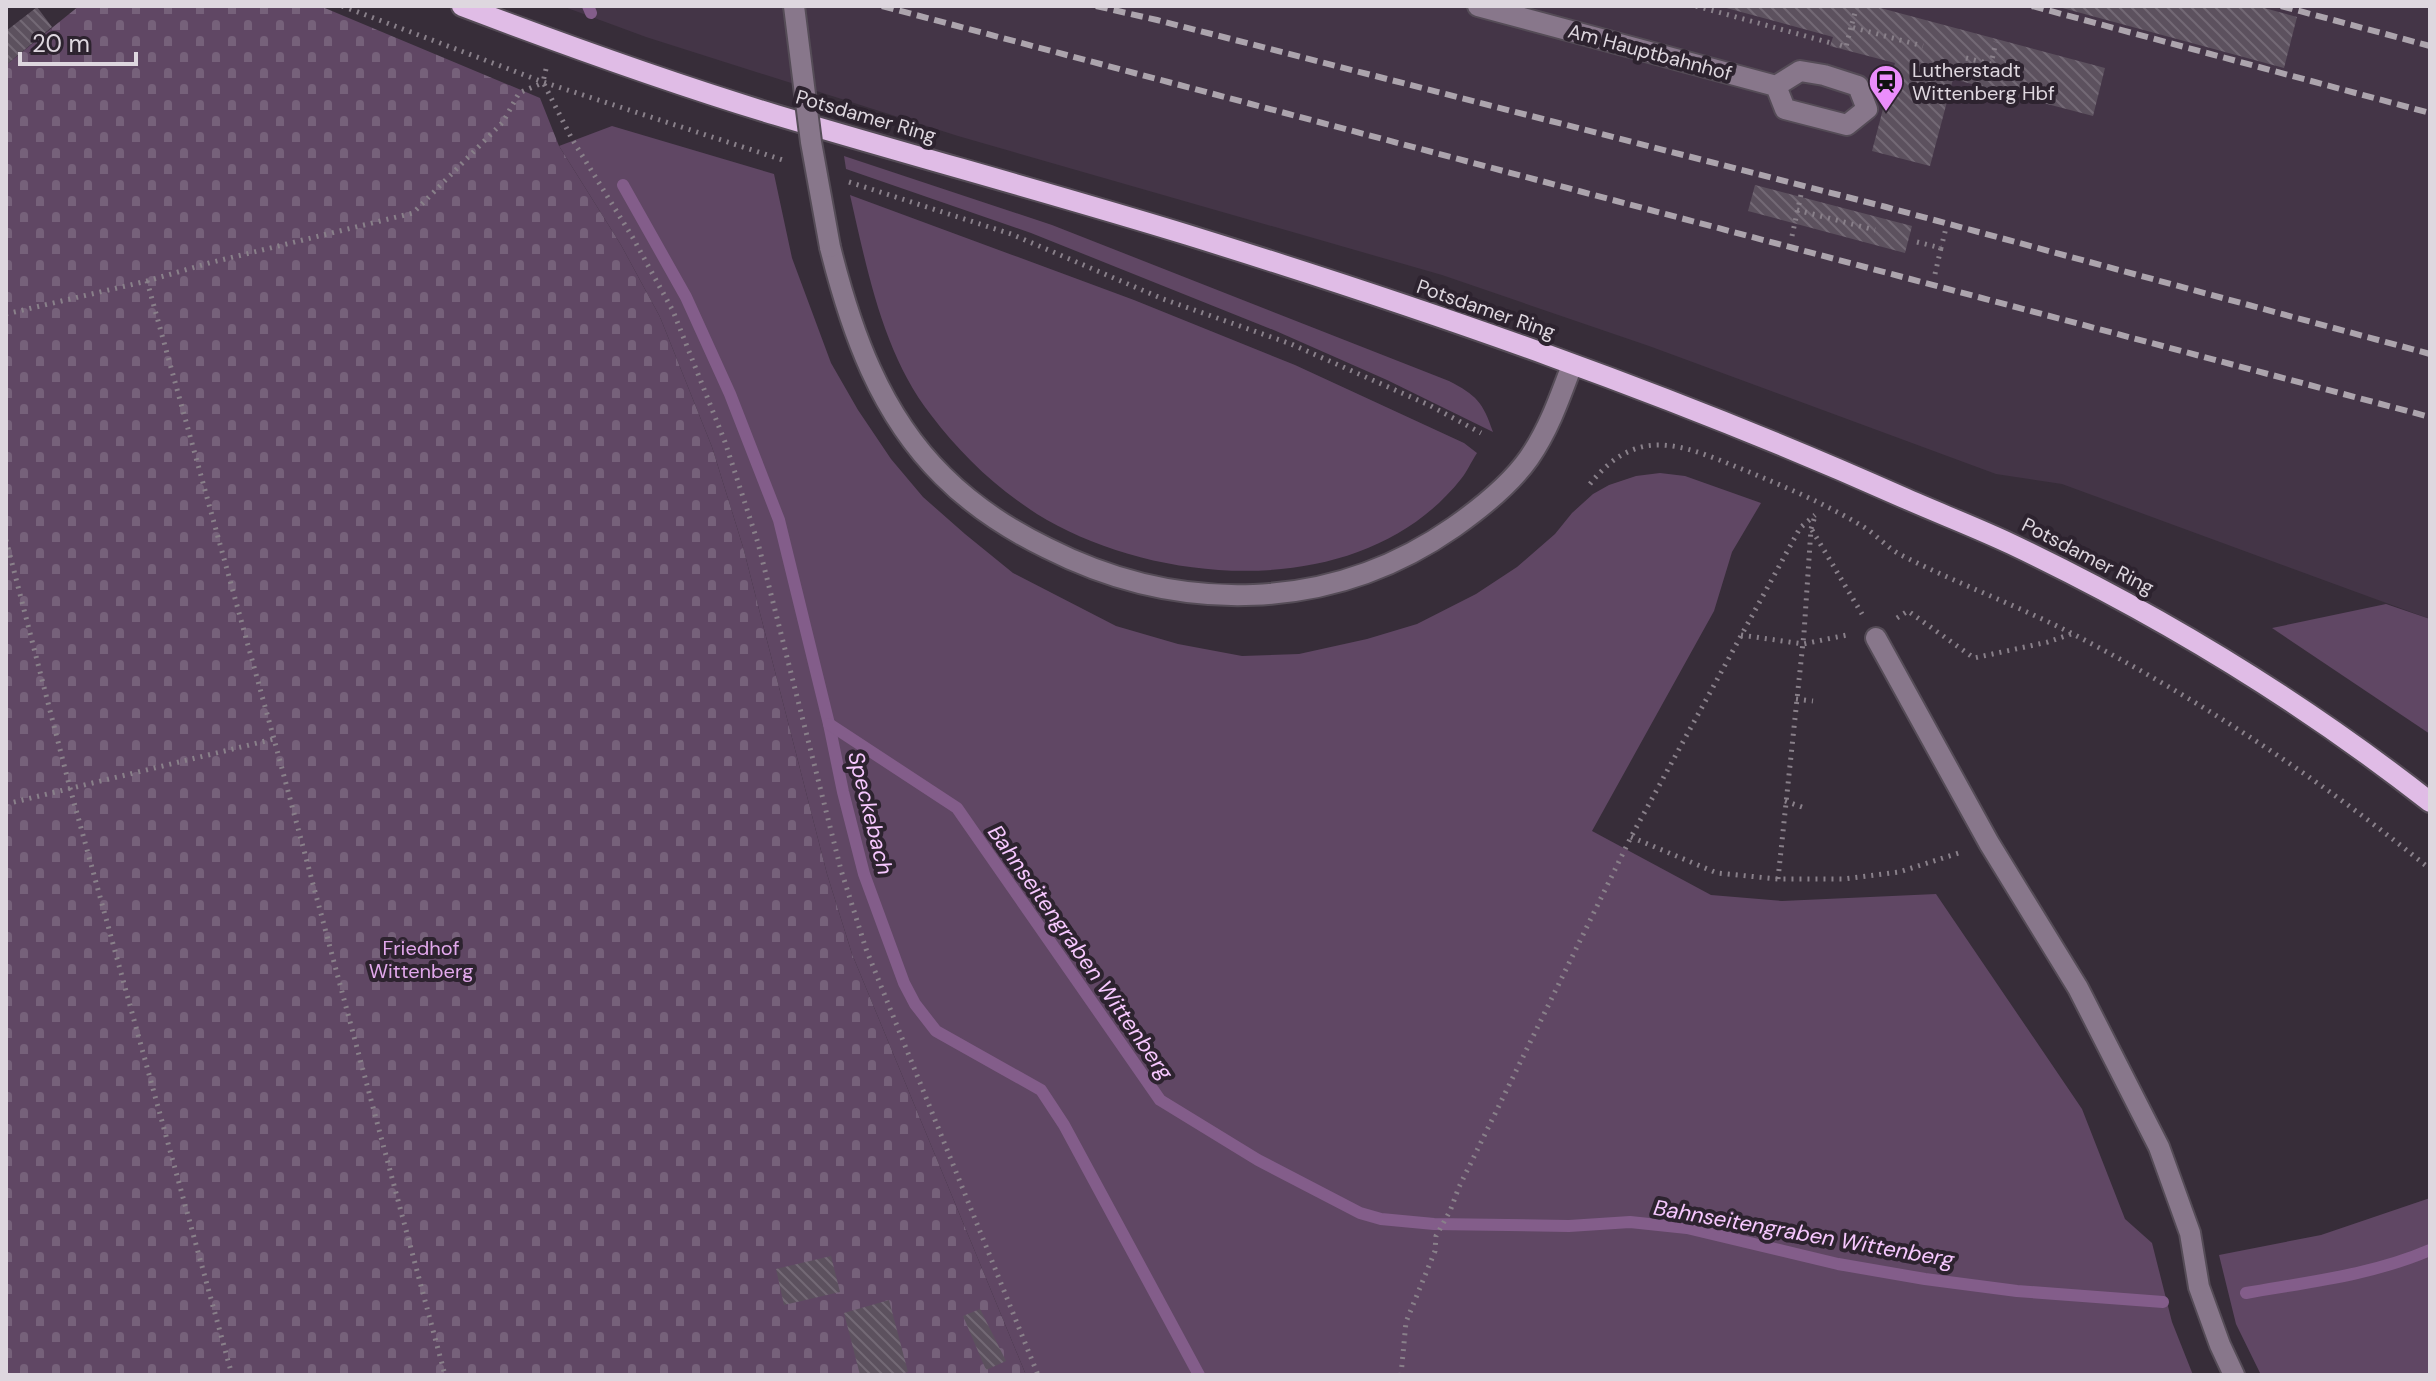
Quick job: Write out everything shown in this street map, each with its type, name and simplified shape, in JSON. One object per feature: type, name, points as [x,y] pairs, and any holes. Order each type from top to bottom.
[{"type":"main road","name":"Potsdamer Ring","points":[[462,6],[662,79],[771,114],[1183,233],[1335,281],[1707,414],[2005,541],[2076,576],[2163,623],[2311,713],[2430,802]]},
{"type":"street","points":[[794,6],[811,142],[830,247],[851,326],[868,365],[888,405],[914,444],[942,476],[977,507],[1057,553],[1102,573],[1146,584],[1236,597],[1282,594],[1364,575],[1406,558],[1470,516],[1502,488],[1528,458],[1552,418],[1572,365]]},
{"type":"street","name":"Am Hauptbahnhof","points":[[1478,6],[1776,86]]},
{"type":"street","points":[[1867,631],[1989,843],[2078,988],[2159,1147],[2190,1233],[2199,1287],[2234,1375]]},
{"type":"path","points":[[342,6],[543,82],[800,166]]},
{"type":"path","points":[[1696,6],[1846,47],[1857,6]]},
{"type":"path","points":[[1851,27],[1923,46]]},
{"type":"path","points":[[551,40],[543,82],[572,139],[633,238],[673,311],[725,442],[758,543],[841,870],[866,949],[1038,1375]]},
{"type":"path","points":[[1988,72],[1996,42]]},
{"type":"path","points":[[1966,58],[1991,64]]},
{"type":"path","points":[[6,314],[413,213],[503,122],[519,93],[543,82]]},
{"type":"path","points":[[845,180],[1011,234],[1163,299],[1291,344],[1429,405],[1481,433]]},
{"type":"path","points":[[1792,236],[1802,190]]},
{"type":"path","points":[[1797,210],[1875,230]]},
{"type":"path","points":[[1935,274],[1946,228]]},
{"type":"path","points":[[1917,242],[1941,248]]},
{"type":"path","points":[[147,281],[445,1375]]},
{"type":"path","points":[[1590,484],[1603,468],[1624,453],[1646,445],[1664,445],[1713,457],[1794,490],[1867,528],[1897,553],[2072,634],[2245,733],[2323,787],[2430,869]]},
{"type":"path","points":[[1401,1375],[1406,1322],[1435,1251],[1436,1236],[1459,1187],[1631,837],[1800,528],[1815,515],[1811,529],[1803,644],[1778,879]]},
{"type":"path","points":[[1741,635],[1803,644],[1867,631],[1811,529]]},
{"type":"path","points":[[6,540],[70,788],[232,1375]]},
{"type":"path","points":[[1908,611],[1974,658],[2072,634]]},
{"type":"path","points":[[1796,699],[1813,701]]},
{"type":"path","points":[[6,804],[274,739]]},
{"type":"path","points":[[1785,801],[1802,807]]},
{"type":"path","points":[[1631,837],[1717,873],[1778,879],[1844,879],[1899,872],[1989,843]]},
{"type":"shaded area","points":[[562,6],[2430,6],[2430,619],[2062,484],[1996,474],[1649,346],[1442,275],[958,136],[646,37]]},
{"type":"green space","name":"Friedhof Wittenberg","points":[[79,6],[320,6],[540,98],[559,146],[621,245],[660,317],[712,447],[743,547],[827,874],[852,954],[1026,1375],[6,1375],[6,65]]},
{"type":"green space","points":[[612,126],[774,174],[792,258],[831,363],[891,459],[923,497],[1013,573],[1116,626],[1178,644],[1242,656],[1299,654],[1417,624],[1476,594],[1517,567],[1555,534],[1593,494],[1636,476],[1660,473],[1685,476],[1761,503],[1732,552],[1714,611],[1592,831],[1711,895],[1782,901],[1936,894],[2082,1109],[2125,1219],[2152,1243],[2172,1322],[2193,1375],[1026,1375],[852,954],[827,874],[743,547],[712,447],[660,317],[621,245],[559,146]]},
{"type":"green space","points":[[844,156],[1052,225],[1449,381],[1477,400],[1493,432],[1387,380],[1276,331],[1031,233],[846,169]]},
{"type":"green space","points":[[850,195],[1134,300],[1295,365],[1464,443],[1477,453],[1461,479],[1421,518],[1373,546],[1320,563],[1264,570],[1207,569],[1150,560],[1096,543],[1047,520],[999,486],[956,445],[914,391],[900,365],[879,310]]},
{"type":"green space","points":[[2386,604],[2430,619],[2430,734],[2272,628]]},
{"type":"green space","points":[[2430,1198],[2430,1375],[2261,1375],[2236,1324],[2219,1255],[2321,1235]]},
{"type":"building","points":[[1719,6],[1873,6],[2105,68],[2093,116],[1953,79],[1930,166],[1872,151],[1895,63],[1830,46],[1833,37]]},
{"type":"building","points":[[2055,6],[2257,6],[2297,17],[2284,68]]},
{"type":"building","points":[[37,7],[52,27],[6,65],[6,31]]},
{"type":"building","points":[[1755,185],[1912,226],[1905,253],[1748,211]]},
{"type":"building","points":[[831,1256],[840,1292],[784,1305],[776,1269]]},
{"type":"building","points":[[889,1300],[908,1372],[860,1375],[844,1313]]},
{"type":"building","points":[[980,1309],[1006,1361],[986,1370],[963,1316]]},
{"type":"waterway","name":"Speckebach","points":[[588,6],[591,13]]},
{"type":"waterway","name":"Speckebach","points":[[623,185],[686,297],[730,394],[779,520],[864,874],[904,983],[915,1004],[936,1031],[1041,1090],[1064,1125],[1199,1375]]},
{"type":"waterway","name":"Bahnseitengraben Wittenberg","points":[[829,724],[957,808],[1160,1100],[1258,1160],[1360,1213],[1381,1219],[1434,1224],[1569,1226],[1630,1222],[1687,1228],[1838,1264],[1925,1279],[2017,1291],[2163,1302]]},
{"type":"waterway","name":"Bahnseitengraben Wittenberg","points":[[2246,1293],[2363,1272],[2430,1250]]},
{"type":"railway","points":[[882,6],[2430,417]]},
{"type":"railway","points":[[1096,6],[1886,207],[2430,354]]},
{"type":"railway","points":[[2032,6],[2430,113]]},
{"type":"railway","points":[[2281,6],[2430,46]]},
{"type":"place","name":"Lutherstadt Wittenberg Hbf","points":[[1886,113]]}]
